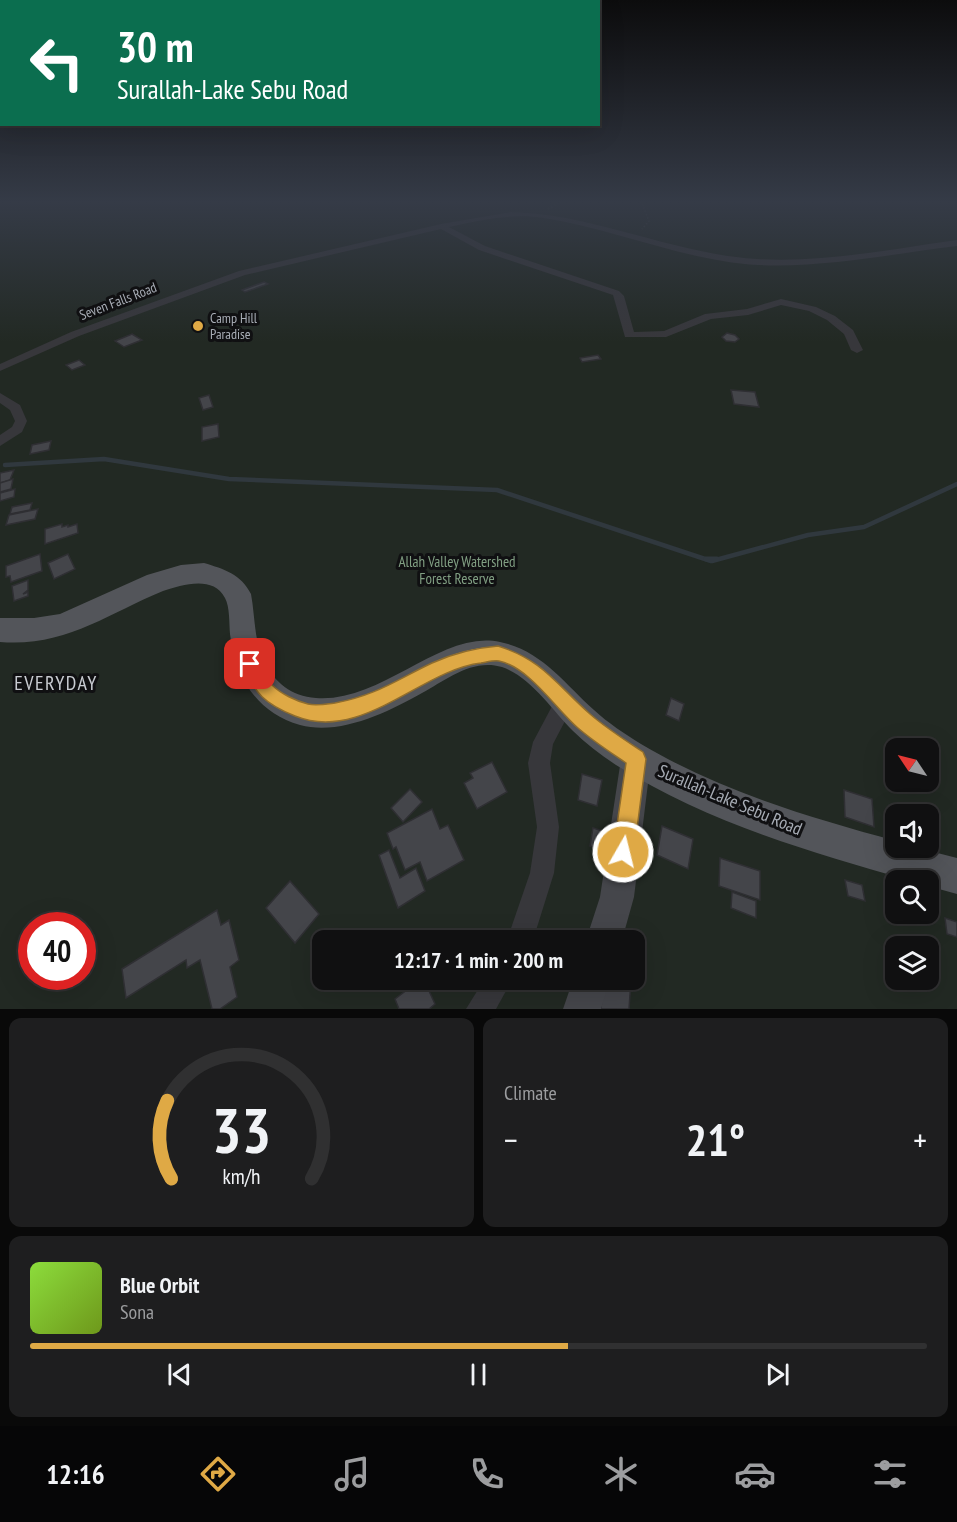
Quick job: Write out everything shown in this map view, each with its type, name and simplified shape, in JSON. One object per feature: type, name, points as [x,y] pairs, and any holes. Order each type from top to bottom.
[{"type":"main road","name":"Surallah-Lake Sebu Road","points":[[0,630],[30,631],[65,624],[157,582],[188,574],[215,575],[233,585],[238,594],[250,664],[265,690],[293,708],[309,713],[326,713],[363,706],[438,669],[482,653],[498,653],[514,658],[530,668],[584,722],[636,759],[677,781],[773,823],[957,876]]},
{"type":"street","name":"Seven Falls Road","points":[[0,369],[75,334],[166,298],[242,273],[347,248]]},
{"type":"street","points":[[487,248],[616,293],[619,296],[629,335],[666,334],[709,316],[755,311],[781,302],[812,309],[831,318],[849,332],[857,350]]},
{"type":"street","name":"Seven Falls Road","points":[[681,248],[716,256],[781,262],[820,261],[918,248]]},
{"type":"street","points":[[0,397],[16,408],[21,421],[17,429],[0,442]]},
{"type":"street","points":[[523,930],[542,873],[548,827],[539,763],[543,742],[565,702]]},
{"type":"street","points":[[607,930],[617,897],[636,759]]},
{"type":"street","points":[[480,1009],[493,990]]},
{"type":"street","points":[[582,1009],[589,990]]},
{"type":"green space","name":"Allah Valley Watershed Forest Reserve","points":[[0,248],[957,248],[957,1009],[0,1009]]},
{"type":"building","points":[[264,282],[268,284],[245,292],[242,290]]},
{"type":"building","points":[[727,333],[739,339],[735,342],[726,341],[722,337]]},
{"type":"building","points":[[132,334],[142,340],[124,347],[115,341]]},
{"type":"building","points":[[598,355],[601,359],[582,362],[580,358]]},
{"type":"building","points":[[79,360],[85,365],[72,370],[66,365]]},
{"type":"building","points":[[731,390],[755,392],[759,407],[734,404]]},
{"type":"building","points":[[209,395],[213,407],[203,410],[199,398]]},
{"type":"building","points":[[218,424],[219,437],[202,441],[202,427]]},
{"type":"building","points":[[51,441],[49,450],[30,454],[32,445]]},
{"type":"building","points":[[14,470],[10,480],[0,483],[0,473]]},
{"type":"building","points":[[13,479],[11,489],[0,492],[0,483]]},
{"type":"building","points":[[15,489],[14,497],[0,501],[0,493]]},
{"type":"building","points":[[32,503],[30,510],[10,514],[12,507]]},
{"type":"building","points":[[38,509],[35,519],[6,525],[9,515]]},
{"type":"building","points":[[62,524],[62,527],[68,525],[68,527],[77,524],[78,533],[45,544],[45,529]]},
{"type":"building","points":[[40,554],[42,571],[11,582],[10,576],[6,577],[6,566]]},
{"type":"building","points":[[68,554],[75,569],[54,579],[48,563]]},
{"type":"building","points":[[28,580],[28,590],[23,594],[28,592],[28,596],[14,601],[12,586]]},
{"type":"building","points":[[671,698],[684,704],[679,721],[666,715]]},
{"type":"building","points":[[492,762],[507,792],[477,809],[464,783],[473,778],[470,773]]},
{"type":"building","points":[[582,774],[602,780],[597,806],[578,800]]},
{"type":"building","points":[[410,789],[422,802],[403,822],[391,808]]},
{"type":"building","points":[[844,790],[872,799],[874,827],[845,817]]},
{"type":"building","points":[[432,809],[440,829],[448,825],[464,860],[427,881],[420,862],[405,870],[396,847],[393,849],[387,833]]},
{"type":"building","points":[[662,826],[693,839],[688,869],[657,855]]},
{"type":"building","points":[[593,828],[603,831],[600,850],[590,846]]},
{"type":"building","points":[[389,850],[400,878],[416,868],[425,891],[398,908],[379,855]]},
{"type":"building","points":[[720,858],[760,871],[760,900],[719,886]]},
{"type":"building","points":[[845,880],[862,885],[865,901],[848,896]]},
{"type":"building","points":[[290,881],[319,914],[295,943],[266,908]]},
{"type":"building","points":[[732,892],[756,901],[756,918],[731,908]]},
{"type":"building","points":[[217,910],[221,925],[229,920],[239,960],[230,967],[237,997],[220,1009],[212,1009],[200,960],[187,968],[186,960],[126,998],[122,969]]},
{"type":"building","points":[[945,918],[957,922],[957,937],[947,934]]},
{"type":"building","points":[[407,990],[429,990],[435,1004],[429,1009],[399,1009],[395,999]]},
{"type":"building","points":[[602,990],[630,990],[629,1009],[601,1009]]},
{"type":"waterway","points":[[5,465],[104,459],[229,479],[497,490],[711,561]]},
{"type":"waterway","points":[[712,561],[808,535],[864,527],[957,484]]},
{"type":"waterway","points":[[706,559],[717,559]]},
{"type":"place","name":"Camp Hill Paradise","points":[[198,326]]},
{"type":"district","name":"EVERYDAY","points":[[56,683]]},
{"type":"route","points":[[250,664],[265,690],[279,701],[309,713],[326,713],[363,706],[469,656],[498,653],[514,658],[530,668],[584,722],[636,759],[623,852]]}]
